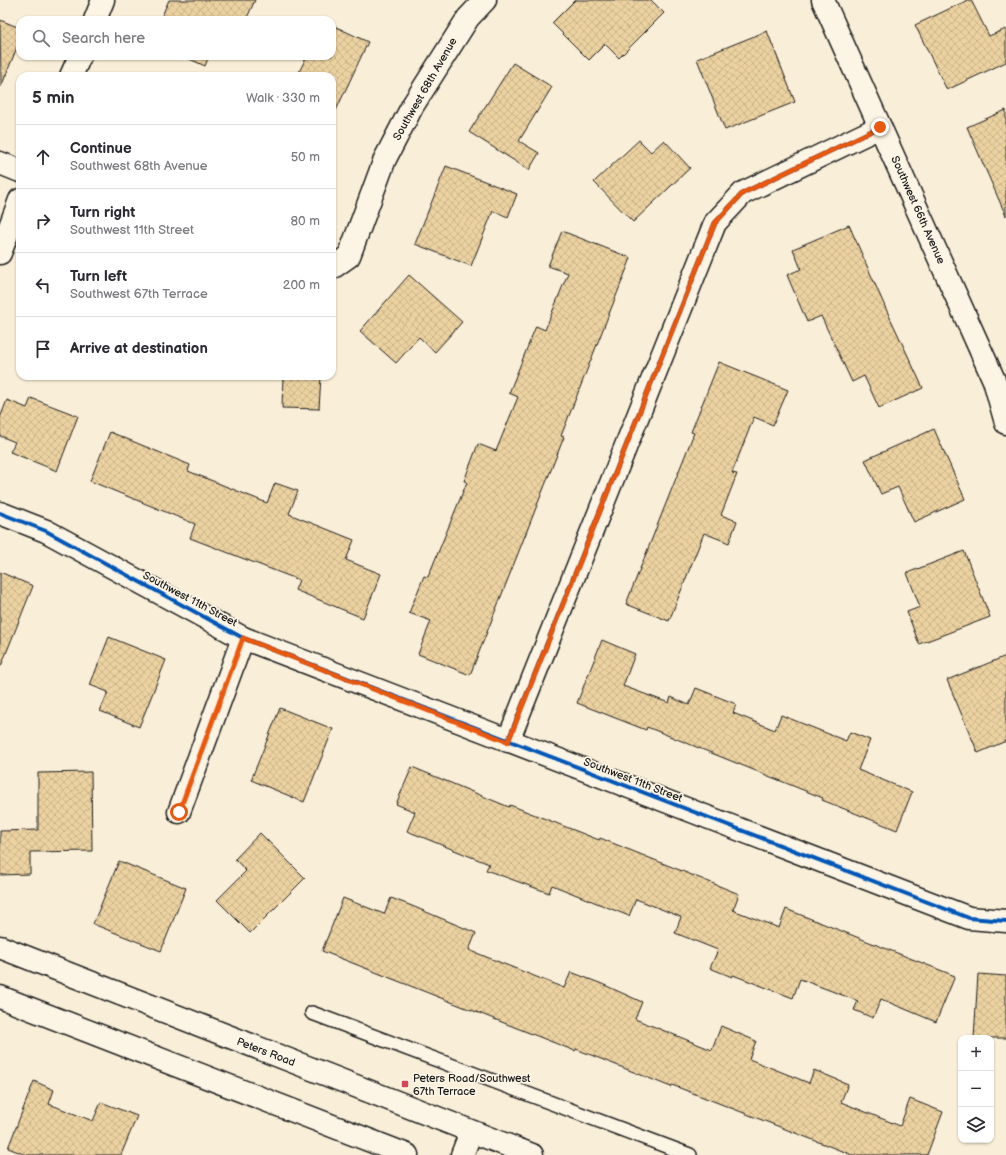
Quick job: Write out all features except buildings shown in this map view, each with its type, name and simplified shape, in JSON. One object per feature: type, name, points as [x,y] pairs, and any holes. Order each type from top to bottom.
[{"type":"street","points":[[97,16],[103,0]]},
{"type":"street","name":"Southwest 68th Avenue","points":[[336,265],[348,256],[385,159],[413,106],[468,18],[485,0]]},
{"type":"street","name":"Southwest 66th Avenue","points":[[823,0],[994,380],[1006,423]]},
{"type":"street","points":[[73,72],[78,60]]},
{"type":"street","points":[[508,742],[715,223],[743,193],[880,127]]},
{"type":"street","points":[[0,163],[16,169]]},
{"type":"street","points":[[0,253],[16,211]]},
{"type":"street","name":"Southwest 11th Street","points":[[0,513],[46,531],[243,638],[508,742],[968,918],[1006,921]]},
{"type":"street","points":[[179,812],[243,638]]},
{"type":"street","name":"Peters Road","points":[[0,947],[532,1155]]},
{"type":"street","points":[[0,997],[407,1155]]},
{"type":"street","points":[[462,1155],[471,1132]]},
{"type":"lane","points":[[312,1013],[690,1155]]},
{"type":"cycle path","points":[[508,741],[715,223],[743,193],[880,127]]},
{"type":"cycle path","points":[[0,513],[46,531],[243,638],[969,918],[1006,921]]},
{"type":"place","name":"Peters Road/Southwest 67th Terrace","points":[[405,1084]]},
{"type":"route","points":[[179,812],[243,638],[508,742],[715,223],[743,193],[880,127]]}]
